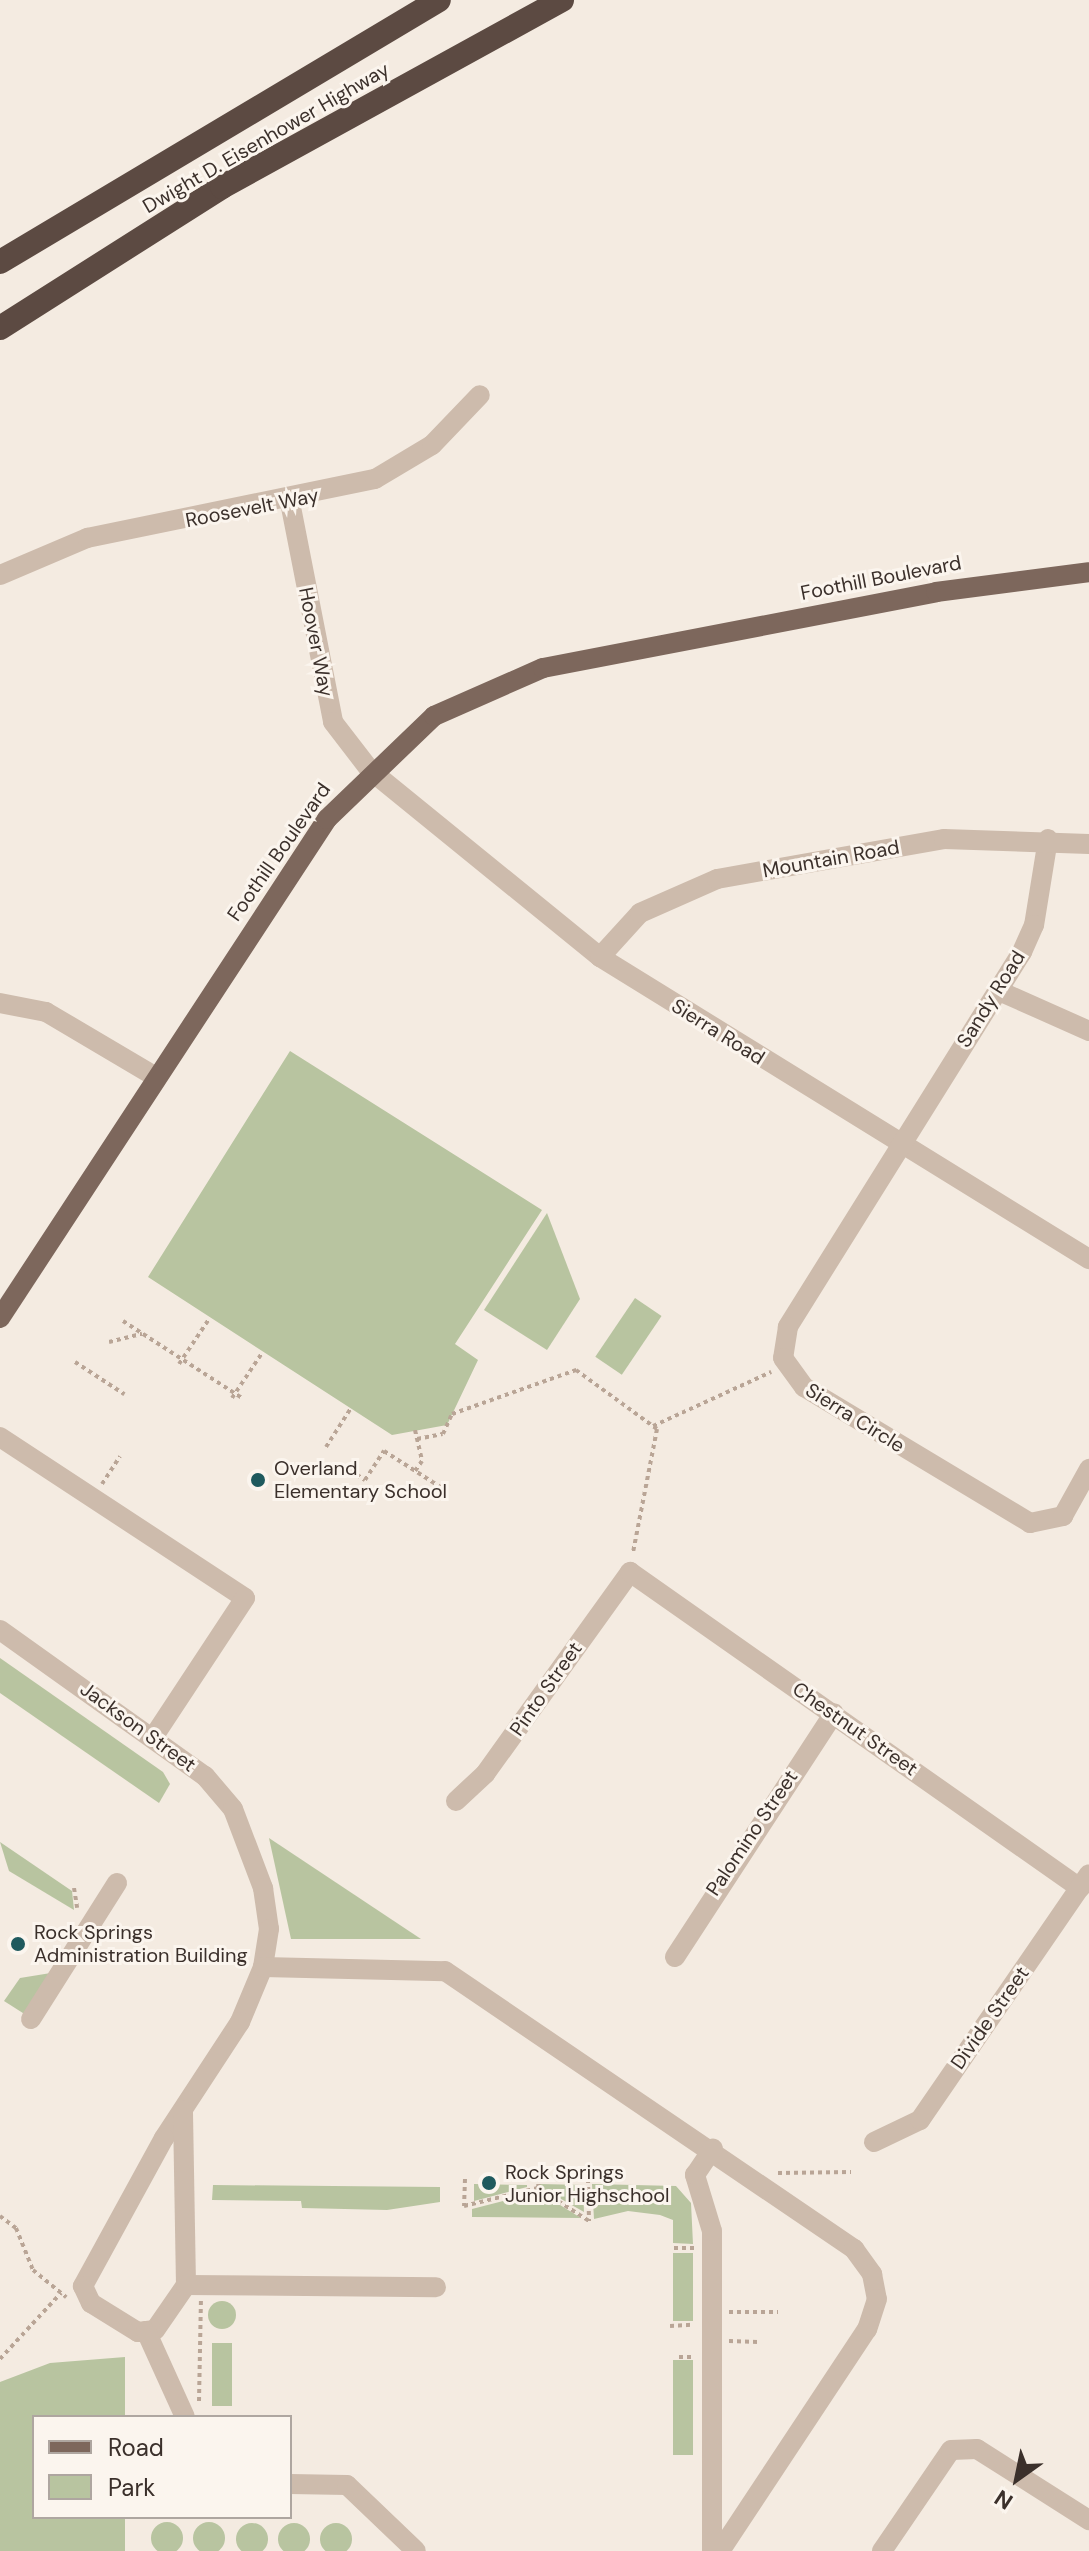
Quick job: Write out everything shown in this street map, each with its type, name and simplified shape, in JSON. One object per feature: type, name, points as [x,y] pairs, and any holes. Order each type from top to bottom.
[{"type":"highway","name":"Dwight D. Eisenhower Highway","points":[[0,262],[439,0]]},
{"type":"highway","name":"Dwight D. Eisenhower Highway","points":[[0,328],[222,187],[562,0]]},
{"type":"main road","name":"Foothill Boulevard","points":[[0,1318],[327,819],[370,770],[434,716],[543,668],[1013,578],[1089,572]]},
{"type":"street","name":"Roosevelt Way","points":[[0,575],[87,538],[341,491],[408,462],[480,395]]},
{"type":"street","name":"Hoover Way","points":[[290,502],[324,691],[347,746],[370,770]]},
{"type":"street","name":"Sierra Road","points":[[370,770],[600,957],[900,1147],[1089,1259]]},
{"type":"street","name":"Mountain Road","points":[[600,957],[640,913],[717,879],[944,839],[1048,839],[1089,844]]},
{"type":"street","name":"Sandy Road","points":[[900,1147],[1034,925],[1048,839]]},
{"type":"street","points":[[997,990],[1089,1031]]},
{"type":"street","points":[[0,1003],[46,1012],[156,1077]]},
{"type":"street","points":[[786,1365],[788,1327],[900,1147]]},
{"type":"street","name":"Sierra Circle","points":[[786,1365],[804,1387],[1030,1523],[1063,1516],[1089,1469]]},
{"type":"street","points":[[0,1437],[245,1598],[154,1736]]},
{"type":"street","name":"Chestnut Street","points":[[630,1572],[1084,1881]]},
{"type":"street","name":"Pinto Street","points":[[456,1801],[485,1774],[630,1572]]},
{"type":"street","name":"Jackson Street","points":[[0,1630],[154,1736],[205,1776],[252,1846],[269,1929],[263,1967],[240,2022],[183,2110],[83,2286],[91,2303],[146,2331]]},
{"type":"street","name":"Palomino Street","points":[[675,1957],[834,1713]]},
{"type":"street","name":"Divide Street","points":[[874,2142],[920,2120],[1084,1881]]},
{"type":"street","points":[[31,2019],[117,1883]]},
{"type":"street","points":[[263,1967],[445,1971],[713,2148],[854,2249],[872,2274],[877,2299],[867,2329],[720,2551]]},
{"type":"street","points":[[183,2110],[193,2290]]},
{"type":"street","points":[[712,2551],[712,2231],[695,2175],[713,2148]]},
{"type":"street","points":[[192,2411],[146,2331],[155,2330],[193,2290],[436,2287]]},
{"type":"street","points":[[882,2551],[951,2450],[977,2449],[1089,2520]]},
{"type":"street","points":[[292,2484],[347,2485],[416,2551]]},
{"type":"path","points":[[181,1362],[209,1319]]},
{"type":"path","points":[[123,1321],[233,1396],[242,1398]]},
{"type":"path","points":[[109,1342],[142,1334]]},
{"type":"path","points":[[233,1396],[262,1353]]},
{"type":"path","points":[[75,1362],[124,1394]]},
{"type":"path","points":[[653,1426],[786,1365]]},
{"type":"path","points":[[417,1439],[443,1434],[452,1414],[576,1370],[653,1426]]},
{"type":"path","points":[[326,1447],[351,1408]]},
{"type":"path","points":[[630,1572],[653,1426]]},
{"type":"path","points":[[415,1430],[422,1461],[415,1471]]},
{"type":"path","points":[[350,1470],[365,1480],[384,1451],[445,1490]]},
{"type":"path","points":[[92,1498],[120,1456]]},
{"type":"path","points":[[74,1888],[78,1914]]},
{"type":"path","points":[[773,2173],[851,2172]]},
{"type":"path","points":[[465,2179],[464,2206],[538,2188],[589,2221],[588,2179]]},
{"type":"path","points":[[538,2188],[539,2179]]},
{"type":"path","points":[[0,2216],[16,2228],[33,2270],[68,2298]]},
{"type":"path","points":[[674,2248],[696,2248]]},
{"type":"path","points":[[0,2359],[68,2283]]},
{"type":"path","points":[[192,2411],[193,2290]]},
{"type":"path","points":[[727,2312],[778,2312]]},
{"type":"path","points":[[670,2326],[696,2325]]},
{"type":"path","points":[[727,2341],[758,2342]]},
{"type":"path","points":[[679,2357],[696,2357]]},
{"type":"green space","points":[[290,1051],[542,1210],[455,1344],[478,1360],[447,1425],[392,1435],[148,1277]]},
{"type":"green space","points":[[547,1213],[580,1299],[547,1350],[484,1310]]},
{"type":"green space","points":[[635,1298],[662,1316],[622,1375],[595,1357]]},
{"type":"green space","points":[[0,1658],[163,1772],[170,1784],[159,1803],[0,1693]]},
{"type":"green space","points":[[269,1838],[421,1939],[291,1939]]},
{"type":"green space","points":[[0,1842],[72,1891],[74,1910],[9,1871]]},
{"type":"green space","points":[[57,1972],[26,2015],[4,2001],[20,1978]]},
{"type":"green space","points":[[474,2184],[527,2185],[527,2187],[474,2201]]},
{"type":"green space","points":[[540,2184],[583,2185],[584,2212],[540,2187]]},
{"type":"green space","points":[[592,2184],[676,2186],[691,2203],[693,2244],[673,2243],[673,2220],[660,2215],[628,2211],[594,2219]]},
{"type":"green space","points":[[213,2185],[440,2187],[440,2202],[387,2210],[302,2208],[301,2201],[212,2200]]},
{"type":"green space","points":[[539,2192],[581,2218],[472,2217],[472,2209]]},
{"type":"green space","points":[[673,2253],[693,2253],[693,2321],[673,2321]]},
{"type":"green space","points":[[222,2301],[232,2305],[236,2315],[232,2325],[222,2329],[212,2325],[208,2315],[212,2305]]},
{"type":"green space","points":[[212,2343],[232,2343],[232,2406],[212,2406]]},
{"type":"green space","points":[[125,2357],[125,2415],[32,2415],[32,2519],[125,2519],[125,2551],[0,2551],[0,2382],[50,2363]]},
{"type":"green space","points":[[673,2360],[693,2360],[693,2455],[673,2455]]},
{"type":"green space","points":[[173,2523],[182,2532],[179,2550],[155,2550],[151,2538],[155,2526]]},
{"type":"green space","points":[[203,2523],[215,2523],[224,2532],[224,2544],[216,2552],[202,2552],[194,2544],[194,2532]]},
{"type":"green space","points":[[246,2524],[258,2524],[267,2533],[267,2545],[260,2552],[244,2552],[237,2545],[237,2533]]},
{"type":"green space","points":[[288,2524],[300,2524],[309,2533],[309,2545],[302,2552],[286,2552],[279,2545],[279,2533]]},
{"type":"green space","points":[[330,2524],[342,2524],[351,2533],[351,2545],[344,2552],[328,2552],[321,2545],[321,2533]]},
{"type":"place","name":"Overland Elementary School","points":[[258,1480]]},
{"type":"place","name":"Rock Springs Administration Building","points":[[18,1944]]},
{"type":"place","name":"Rock Springs Junior Highschool","points":[[489,2183]]}]
